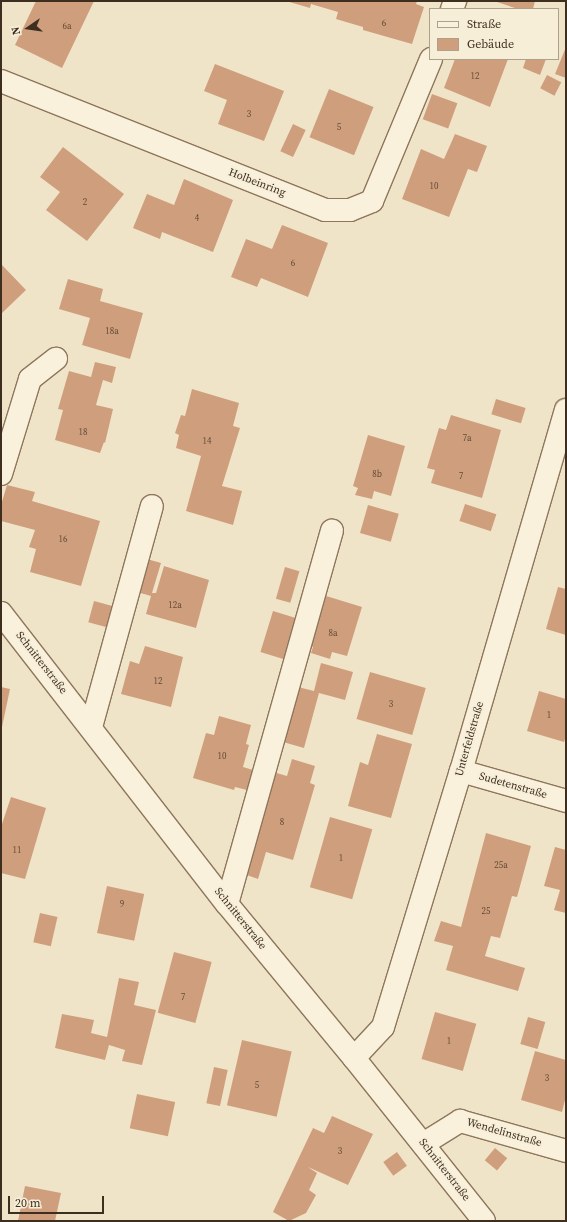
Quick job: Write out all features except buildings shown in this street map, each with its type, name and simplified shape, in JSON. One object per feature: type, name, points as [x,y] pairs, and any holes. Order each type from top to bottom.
[{"type":"street","name":"Holbeinring","points":[[1,81],[325,210],[350,210],[372,201],[431,60]]},
{"type":"street","points":[[1,474],[30,379],[56,359]]},
{"type":"street","name":"Unterfeldstraße","points":[[354,1058],[383,1027],[461,771],[566,410]]},
{"type":"street","points":[[91,727],[152,506]]},
{"type":"street","points":[[227,904],[332,530]]},
{"type":"street","name":"Schnitterstraße","points":[[1,613],[227,904],[424,1144],[484,1221]]},
{"type":"street","name":"Sudetenstraße","points":[[461,771],[566,801]]},
{"type":"street","name":"Wendelinstraße","points":[[424,1144],[460,1121],[566,1151]]}]
